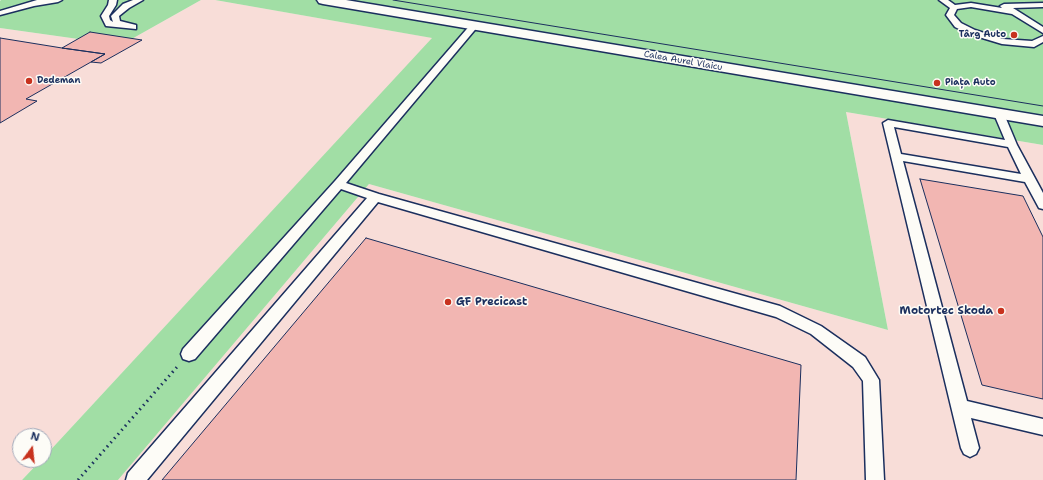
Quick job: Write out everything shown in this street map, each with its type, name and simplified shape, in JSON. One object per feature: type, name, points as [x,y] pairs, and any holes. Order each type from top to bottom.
[{"type":"main road","name":"Calea Aurel Vlaicu","points":[[323,0],[1043,121]]},
{"type":"lane","points":[[0,13],[45,0]]},
{"type":"lane","points":[[30,5],[58,0]]},
{"type":"lane","points":[[113,0],[112,5],[105,16],[106,20],[109,24],[133,27],[117,22],[115,16],[126,6],[139,0]]},
{"type":"lane","points":[[943,0],[954,7],[971,5],[1014,12]]},
{"type":"lane","points":[[971,5],[981,0]]},
{"type":"lane","points":[[994,0],[1043,31]]},
{"type":"lane","points":[[1004,6],[1043,5]]},
{"type":"lane","points":[[954,7],[950,15],[958,24],[972,32],[1002,41],[1034,44],[1043,49]]},
{"type":"lane","points":[[189,354],[339,184],[475,25]]},
{"type":"lane","points":[[1034,44],[1043,38]]},
{"type":"lane","points":[[999,114],[1012,145],[1043,205]]},
{"type":"lane","points":[[970,448],[888,123],[1012,145]]},
{"type":"lane","points":[[896,156],[1030,179]]},
{"type":"lane","points":[[339,184],[374,197],[780,312],[816,330],[859,362],[871,380],[875,480]]},
{"type":"lane","points":[[136,480],[374,197]]},
{"type":"lane","points":[[959,407],[1043,427]]},
{"type":"path","points":[[78,480],[189,354]]},
{"type":"shaded area","points":[[201,0],[215,0],[433,38],[52,448],[52,428],[12,428],[12,468],[33,468],[22,480],[0,480],[0,28],[121,45]]},
{"type":"shaded area","points":[[846,112],[1043,145],[1043,480],[118,480],[369,184],[888,330]]},
{"type":"green space","points":[[1,0],[201,0],[121,45],[0,28]]},
{"type":"green space","points":[[215,0],[1043,0],[1043,145],[846,112],[888,330],[369,184],[118,480],[22,480],[33,468],[52,468],[52,448],[432,38]]},
{"type":"building","points":[[90,32],[142,40],[101,63],[91,62],[105,54],[62,48]]},
{"type":"building","name":"Dedeman","points":[[0,38],[105,54],[26,99],[37,101],[0,123]]},
{"type":"building","name":"Motortec Skoda","points":[[920,179],[1023,196],[1043,237],[1043,399],[982,385]]},
{"type":"building","name":"GF Precicast","points":[[366,238],[801,365],[796,480],[162,480]]},
{"type":"tram line","points":[[393,0],[1043,106]]},
{"type":"place","name":"Târg Auto","points":[[1014,35]]},
{"type":"place","name":"Dedeman","points":[[29,81]]},
{"type":"place","name":"Piața Auto","points":[[937,83]]},
{"type":"place","name":"GF Precicast","points":[[448,302]]},
{"type":"place","name":"Motortec Skoda","points":[[1001,311]]}]
